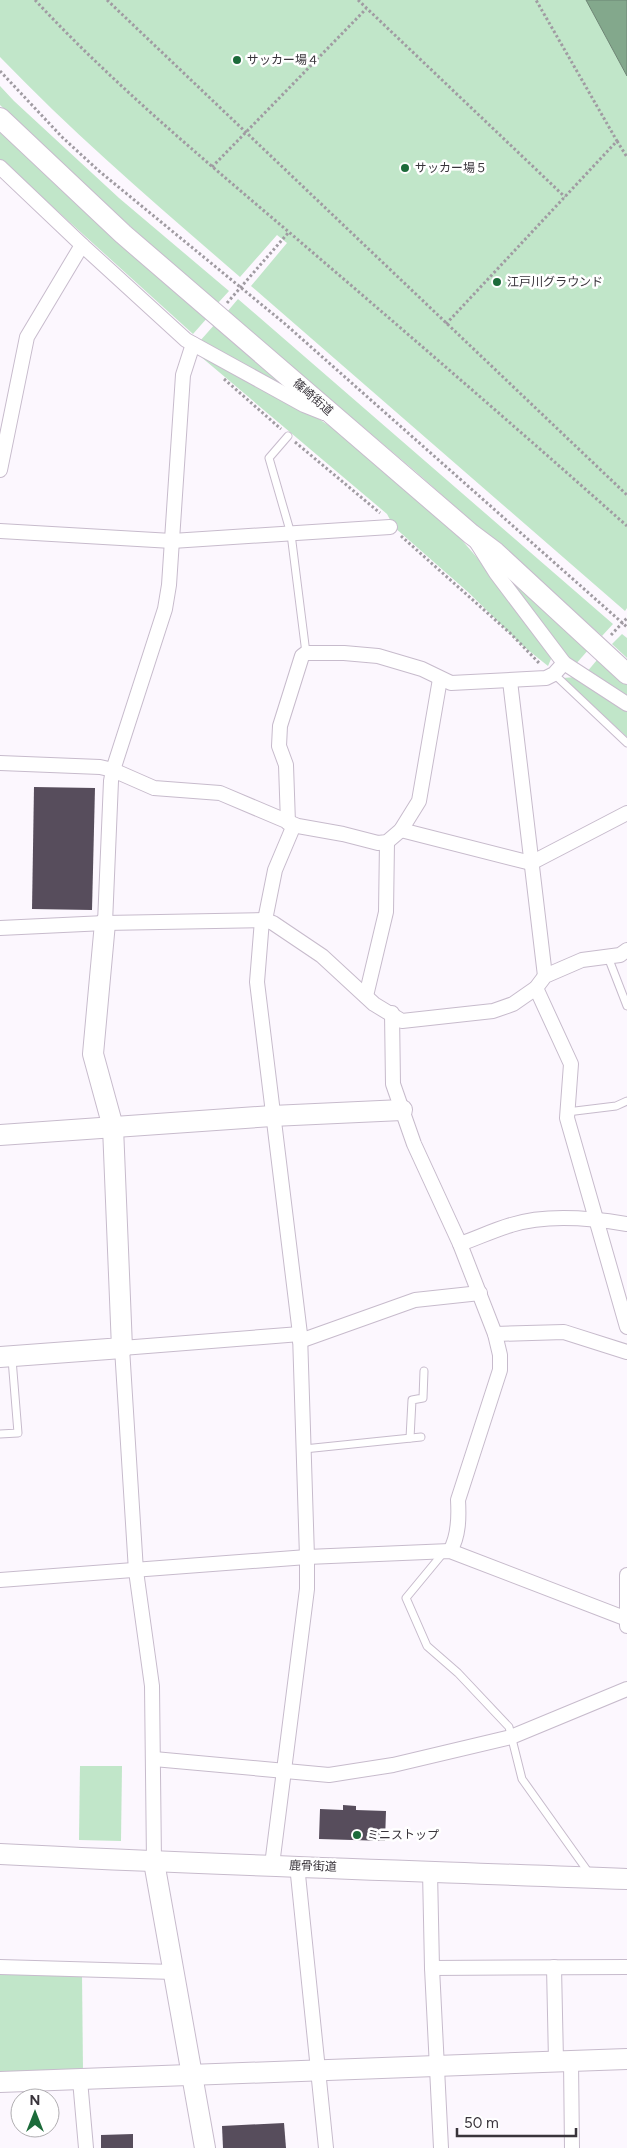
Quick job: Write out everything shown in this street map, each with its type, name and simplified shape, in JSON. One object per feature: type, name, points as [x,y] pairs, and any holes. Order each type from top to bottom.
[{"type":"street","name":"篠崎街道","points":[[0,118],[123,234],[471,534],[495,552],[627,674]]},
{"type":"street","points":[[0,167],[82,245],[193,344],[304,405],[341,420]]},
{"type":"street","points":[[0,470],[27,337],[82,245]]},
{"type":"street","points":[[193,344],[183,375],[169,585],[165,609],[112,770],[105,923],[93,1054],[113,1127],[122,1348],[136,1571],[152,1686],[154,1862],[205,2148]]},
{"type":"street","points":[[0,530],[172,541],[390,527]]},
{"type":"street","points":[[471,534],[496,573],[564,663],[627,704]]},
{"type":"street","points":[[272,1865],[307,1589],[300,1337],[257,982],[263,920],[276,870],[291,824],[286,766],[279,746],[280,726],[302,656],[306,653],[344,653],[378,656],[422,669],[451,683],[546,678],[550,672],[564,663]]},
{"type":"street","points":[[0,763],[100,767],[112,770],[154,788],[220,793],[291,824],[378,843],[387,842],[401,830],[419,801],[440,679]]},
{"type":"street","points":[[510,681],[545,976]]},
{"type":"street","points":[[401,830],[531,863],[627,813]]},
{"type":"street","points":[[366,996],[386,912],[387,842]]},
{"type":"street","points":[[0,928],[105,923],[263,920],[273,922],[322,956],[366,996],[402,1021],[493,1012],[513,1004],[536,988],[545,976],[582,960],[620,955],[627,950]]},
{"type":"street","points":[[536,988],[571,1064],[567,1112],[627,1327]]},
{"type":"street","points":[[392,1013],[392,1084],[414,1144],[460,1244],[480,1293],[495,1334],[500,1355],[500,1370],[458,1500],[459,1518],[454,1544],[447,1551]]},
{"type":"street","points":[[0,1135],[272,1116],[402,1110]]},
{"type":"street","points":[[460,1244],[512,1224],[534,1220],[597,1219],[627,1224]]},
{"type":"street","points":[[6,1356],[300,1337],[415,1300],[480,1293]]},
{"type":"street","points":[[495,1334],[564,1332],[627,1352]]},
{"type":"street","points":[[0,1580],[307,1558],[447,1551],[626,1621],[627,1575]]},
{"type":"street","points":[[154,1759],[329,1775],[393,1765],[511,1737],[627,1689]]},
{"type":"street","name":"鹿骨街道","points":[[0,1854],[154,1862],[627,1879]]},
{"type":"street","points":[[297,1866],[326,2148]]},
{"type":"street","points":[[430,1871],[432,1968],[441,2148]]},
{"type":"street","points":[[0,1967],[174,1972]]},
{"type":"street","points":[[554,1967],[572,2148]]},
{"type":"street","points":[[432,1968],[627,1967]]},
{"type":"street","points":[[0,2082],[627,2059]]},
{"type":"street","points":[[80,2080],[86,2148]]},
{"type":"lane","points":[[288,436],[269,458],[291,534],[306,653]]},
{"type":"lane","points":[[550,672],[627,743]]},
{"type":"lane","points":[[608,957],[627,1006]]},
{"type":"lane","points":[[567,1112],[616,1106],[627,1101]]},
{"type":"lane","points":[[0,1434],[18,1433],[6,1356]]},
{"type":"lane","points":[[410,1438],[412,1400],[423,1398],[424,1371]]},
{"type":"lane","points":[[304,1449],[421,1437]]},
{"type":"lane","points":[[447,1551],[406,1598],[427,1646],[458,1673],[509,1727],[522,1779],[592,1877]]},
{"type":"path","points":[[35,0],[125,91],[627,526]]},
{"type":"path","points":[[107,0],[627,496]]},
{"type":"path","points":[[358,0],[565,197]]},
{"type":"path","points":[[536,0],[627,157]]},
{"type":"path","points":[[212,167],[366,8]]},
{"type":"path","points":[[0,71],[80,154],[284,323],[627,627]]},
{"type":"path","points":[[446,324],[617,141]]},
{"type":"path","points":[[234,295],[290,232]]},
{"type":"path","points":[[218,374],[288,436],[348,484],[388,520],[390,527],[471,597],[550,672]]},
{"type":"path","points":[[616,629],[627,618]]},
{"type":"shaded area","name":"江戸川グラウンド","points":[[0,0],[586,0],[627,76],[627,608],[625,611],[251,286],[287,243],[277,235],[240,277],[58,115],[0,57]]},
{"type":"shaded area","points":[[586,0],[627,0],[627,76]]},
{"type":"shaded area","points":[[0,86],[119,198],[229,291],[218,303],[26,131],[0,105]]},
{"type":"shaded area","points":[[0,130],[208,317],[193,334],[0,159]]},
{"type":"shaded area","points":[[238,299],[613,624],[602,636],[416,472],[227,312]]},
{"type":"shaded area","points":[[215,324],[303,398],[200,341]]},
{"type":"shaded area","points":[[203,354],[299,406],[351,440],[447,523],[493,576],[549,652],[551,659],[548,666],[523,646],[468,592],[394,527],[387,514],[200,356]]},
{"type":"shaded area","points":[[500,569],[589,649],[575,665],[565,656]]},
{"type":"shaded area","points":[[622,634],[627,638],[627,658],[612,644]]},
{"type":"shaded area","points":[[597,660],[603,662],[627,685],[627,699],[586,673]]},
{"type":"shaded area","points":[[576,677],[627,710],[627,737],[563,678]]},
{"type":"shaded area","points":[[80,1766],[122,1766],[121,1841],[79,1840]]},
{"type":"shaded area","points":[[0,1971],[82,1974],[83,2071],[0,2074]]},
{"type":"building","points":[[34,787],[95,788],[92,910],[32,909]]},
{"type":"building","points":[[343,1805],[356,1806],[356,1810],[386,1811],[385,1841],[319,1839],[320,1809],[343,1810]]},
{"type":"building","points":[[284,2123],[286,2148],[223,2148],[222,2126]]},
{"type":"building","points":[[133,2134],[133,2148],[101,2148],[101,2135]]},
{"type":"place","name":"サッカー場４","points":[[237,60]]},
{"type":"place","name":"サッカー場５","points":[[405,168]]},
{"type":"place","name":"江戸川グラウンド","points":[[497,282]]},
{"type":"place","name":"ミニストップ","points":[[357,1835]]}]
